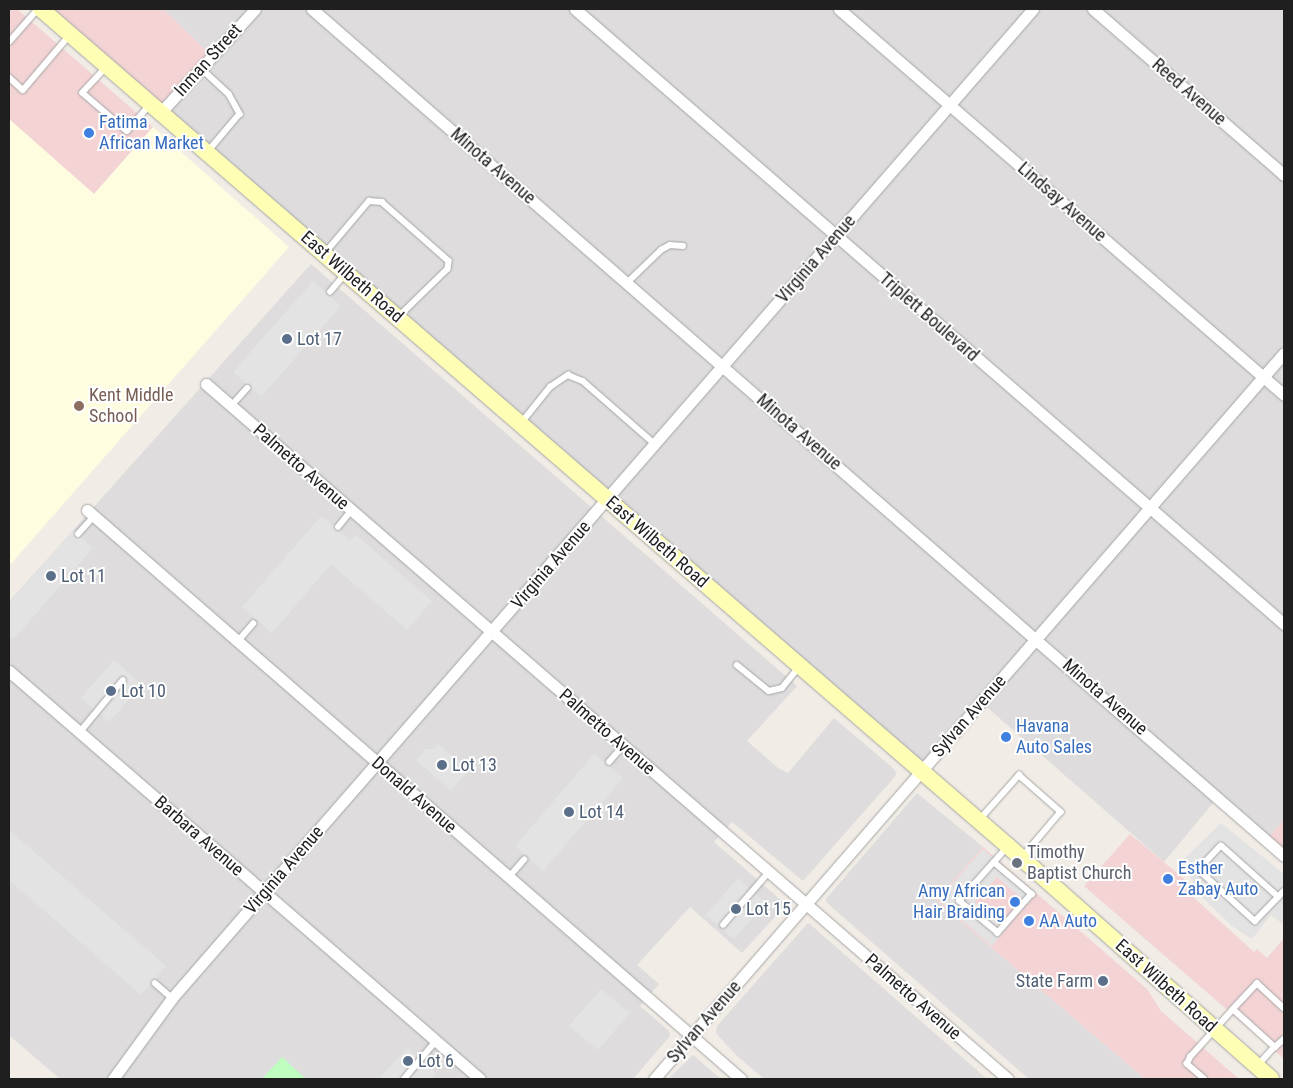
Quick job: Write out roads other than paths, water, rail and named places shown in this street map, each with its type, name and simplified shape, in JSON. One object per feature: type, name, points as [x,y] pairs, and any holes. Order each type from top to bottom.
[{"type":"main road","name":"East Wilbeth Road","points":[[41,9],[1008,846],[1271,1079]]},
{"type":"street","name":"Inman Street","points":[[156,107],[201,68],[255,9]]},
{"type":"street","name":"Minota Avenue","points":[[312,9],[1038,638],[1284,856]]},
{"type":"street","name":"Triplett Boulevard","points":[[575,9],[1284,624]]},
{"type":"street","name":"Lindsay Avenue","points":[[839,9],[1284,395]]},
{"type":"street","name":"Virginia Avenue","points":[[113,1079],[172,998],[608,500],[1033,9]]},
{"type":"street","name":"Reed Avenue","points":[[1093,9],[1284,175]]},
{"type":"street","name":"Sylvan Avenue","points":[[654,1079],[1284,353]]},
{"type":"street","name":"Palmetto Avenue","points":[[206,384],[1008,1079]]},
{"type":"street","name":"Donald Avenue","points":[[91,513],[741,1079]]},
{"type":"street","name":"Barbara Avenue","points":[[9,671],[480,1079]]},
{"type":"lane","points":[[9,42],[41,9]]},
{"type":"lane","points":[[9,77],[23,90],[70,35]]},
{"type":"lane","points":[[107,66],[83,93],[127,131],[156,107]]},
{"type":"lane","points":[[201,68],[229,94],[240,114],[208,153]]},
{"type":"lane","points":[[324,253],[369,201],[382,202],[449,261],[448,269],[399,317]]},
{"type":"lane","points":[[628,282],[661,250],[670,245],[683,246]]},
{"type":"lane","points":[[330,292],[346,272]]},
{"type":"lane","points":[[520,423],[550,387],[568,375],[583,381],[655,444]]},
{"type":"lane","points":[[230,406],[247,388]]},
{"type":"lane","points":[[338,527],[352,511]]},
{"type":"lane","points":[[78,534],[91,513]]},
{"type":"lane","points":[[238,641],[252,624]]},
{"type":"lane","points":[[737,665],[769,691],[782,688],[800,666]]},
{"type":"lane","points":[[80,732],[123,680]]},
{"type":"lane","points":[[609,762],[623,746]]},
{"type":"lane","points":[[978,821],[1019,776],[1061,812],[1022,859]]},
{"type":"lane","points":[[994,862],[1032,894],[998,933],[959,900],[1008,846]]},
{"type":"lane","points":[[1278,897],[1221,846],[1199,870],[1255,921],[1284,891]]},
{"type":"lane","points":[[509,878],[524,860]]},
{"type":"lane","points":[[723,925],[769,872]]},
{"type":"lane","points":[[155,983],[172,998]]},
{"type":"lane","points":[[1204,1079],[1188,1064],[1214,1030],[1257,983],[1284,1008]]},
{"type":"lane","points":[[1233,1009],[1275,1047]]},
{"type":"lane","points":[[1257,1067],[1284,1039]]},
{"type":"lane","points":[[404,1079],[436,1041]]},
{"type":"place","name":"Fatima African Market","points":[[89,133]]},
{"type":"place","name":"Lot 17","points":[[287,339]]},
{"type":"place","name":"Kent Middle School","points":[[79,406]]},
{"type":"place","name":"Lot 11","points":[[51,576]]},
{"type":"place","name":"Lot 10","points":[[111,691]]},
{"type":"place","name":"Havana Auto Sales","points":[[1006,737]]},
{"type":"place","name":"Lot 13","points":[[442,765]]},
{"type":"place","name":"Lot 14","points":[[569,812]]},
{"type":"place","name":"Timothy Baptist Church","points":[[1017,863]]},
{"type":"place","name":"Esther Zabay Auto","points":[[1168,879]]},
{"type":"place","name":"Amy African Hair Braiding","points":[[1015,902]]},
{"type":"place","name":"Lot 15","points":[[736,909]]},
{"type":"place","name":"AA Auto","points":[[1029,921]]},
{"type":"place","name":"State Farm","points":[[1103,981]]},
{"type":"place","name":"Lot 6","points":[[408,1061]]}]
